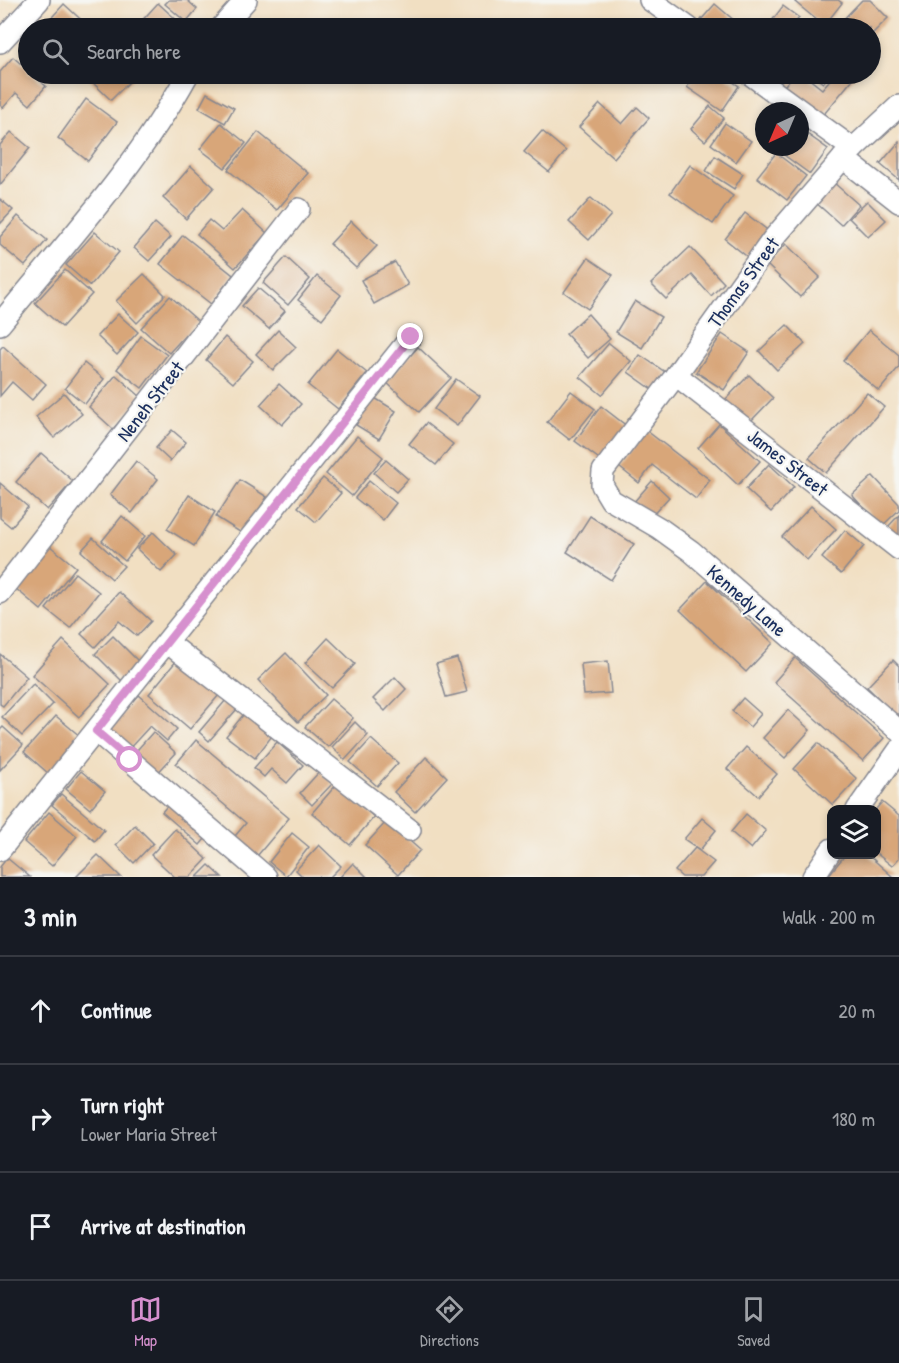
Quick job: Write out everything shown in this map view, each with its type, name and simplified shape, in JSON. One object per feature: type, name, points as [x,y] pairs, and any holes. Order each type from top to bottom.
[{"type":"street","points":[[22,18],[39,0]]},
{"type":"street","points":[[230,18],[246,0]]},
{"type":"street","points":[[650,0],[675,18]]},
{"type":"street","points":[[0,42],[18,23]]},
{"type":"street","points":[[0,324],[133,160],[183,84]]},
{"type":"street","points":[[762,84],[848,153],[899,202]]},
{"type":"street","name":"Thomas Street","points":[[603,471],[676,375],[773,239],[848,153],[899,106]]},
{"type":"street","name":"Neneh Street","points":[[0,593],[299,209]]},
{"type":"street","points":[[0,850],[411,337]]},
{"type":"street","name":"James Street","points":[[676,375],[899,549]]},
{"type":"street","name":"Kennedy Lane","points":[[603,471],[602,485],[611,500],[659,528],[691,551],[899,731]]},
{"type":"street","points":[[168,643],[410,830]]},
{"type":"street","points":[[96,731],[267,877]]},
{"type":"street","points":[[860,805],[899,750]]},
{"type":"street","points":[[813,877],[827,855]]},
{"type":"building","points":[[169,0],[187,0],[197,9],[189,18],[181,18],[165,4]]},
{"type":"building","points":[[797,0],[838,0],[842,3],[830,18],[814,18],[795,2]]},
{"type":"building","points":[[862,0],[870,0],[888,18],[881,25],[881,18],[845,18]]},
{"type":"building","points":[[158,3],[174,18],[144,18]]},
{"type":"building","points":[[64,4],[79,18],[51,18]]},
{"type":"building","points":[[715,4],[731,18],[703,18]]},
{"type":"building","points":[[783,6],[799,18],[774,18]]},
{"type":"building","points":[[13,57],[18,61],[18,84],[44,84],[46,86],[30,105],[16,93],[3,108],[0,105],[0,72]]},
{"type":"building","points":[[94,84],[127,84],[111,100]]},
{"type":"building","points":[[689,84],[736,84],[739,86],[722,111],[687,87]]},
{"type":"building","points":[[786,84],[816,84],[822,89],[826,84],[849,84],[820,119],[809,110],[809,102],[798,102],[782,89]]},
{"type":"building","points":[[207,93],[234,108],[225,123],[199,108]]},
{"type":"building","points":[[86,99],[117,122],[88,161],[58,138]]},
{"type":"building","points":[[600,104],[622,124],[637,107],[649,118],[614,158],[579,127]]},
{"type":"building","points":[[710,106],[724,118],[705,141],[691,129]]},
{"type":"building","points":[[221,123],[246,143],[225,168],[200,149]]},
{"type":"building","points":[[725,123],[751,141],[736,162],[711,144]]},
{"type":"building","points":[[542,131],[566,151],[549,172],[524,152]]},
{"type":"building","points":[[11,132],[30,148],[0,185],[0,145]]},
{"type":"building","points":[[258,132],[308,173],[277,210],[228,170]]},
{"type":"building","points":[[809,135],[828,149],[810,174],[785,156],[809,156]]},
{"type":"building","points":[[899,142],[899,180],[880,164]]},
{"type":"building","points":[[715,156],[743,174],[734,189],[706,171]]},
{"type":"building","points":[[774,156],[780,156],[806,176],[787,200],[757,177]]},
{"type":"building","points":[[690,165],[733,196],[713,224],[670,193]]},
{"type":"building","points":[[191,166],[214,187],[186,219],[163,198]]},
{"type":"building","points":[[833,182],[859,205],[841,225],[815,202]]},
{"type":"building","points":[[591,198],[611,215],[589,240],[569,222]]},
{"type":"building","points":[[0,199],[13,210],[0,224]]},
{"type":"building","points":[[867,201],[886,220],[868,237],[849,218]]},
{"type":"building","points":[[242,210],[267,233],[235,268],[197,234],[209,220],[222,231]]},
{"type":"building","points":[[745,213],[770,232],[750,259],[725,239]]},
{"type":"building","points":[[18,216],[47,240],[25,266],[0,245],[0,237]]},
{"type":"building","points":[[351,221],[377,246],[356,268],[330,244]]},
{"type":"building","points":[[155,223],[171,237],[149,261],[134,248]]},
{"type":"building","points":[[95,232],[119,252],[90,286],[66,265]]},
{"type":"building","points":[[183,235],[233,275],[211,304],[160,264]]},
{"type":"building","points":[[786,244],[820,277],[800,297],[766,264]]},
{"type":"building","points":[[690,247],[724,283],[711,296],[692,275],[666,299],[651,284]]},
{"type":"building","points":[[286,257],[310,279],[288,305],[263,283]]},
{"type":"building","points":[[588,258],[613,275],[588,309],[564,292]]},
{"type":"building","points":[[395,262],[408,285],[374,304],[361,280]]},
{"type":"building","points":[[65,270],[92,294],[62,327],[35,303]]},
{"type":"building","points":[[144,274],[165,295],[137,323],[116,301]]},
{"type":"building","points":[[317,276],[341,295],[322,319],[298,300]]},
{"type":"building","points":[[258,288],[285,311],[269,329],[242,306]]},
{"type":"building","points":[[170,296],[198,321],[169,353],[141,328]]},
{"type":"building","points":[[635,301],[661,317],[642,348],[616,332]]},
{"type":"building","points":[[118,314],[138,332],[117,355],[97,336]]},
{"type":"building","points":[[588,314],[610,339],[588,358],[566,334]]},
{"type":"building","points":[[787,325],[805,344],[777,370],[759,351]]},
{"type":"building","points":[[278,330],[296,347],[273,370],[256,354]]},
{"type":"building","points":[[869,330],[899,355],[899,367],[879,391],[843,361]]},
{"type":"building","points":[[722,334],[749,352],[724,390],[696,372]]},
{"type":"building","points":[[141,336],[167,355],[142,388],[117,369]]},
{"type":"building","points":[[225,337],[253,361],[233,383],[206,360]]},
{"type":"building","points":[[609,343],[631,361],[602,395],[580,377]]},
{"type":"building","points":[[3,346],[46,384],[32,400],[12,382],[0,396],[0,349]]},
{"type":"building","points":[[418,347],[451,378],[419,412],[386,382]]},
{"type":"building","points":[[337,349],[367,373],[338,409],[308,385]]},
{"type":"building","points":[[640,355],[668,374],[656,392],[628,372]]},
{"type":"building","points":[[84,363],[104,379],[85,404],[65,388]]},
{"type":"building","points":[[116,375],[141,397],[113,429],[89,407]]},
{"type":"building","points":[[749,375],[773,398],[749,423],[725,400]]},
{"type":"building","points":[[456,379],[480,396],[457,426],[434,409]]},
{"type":"building","points":[[279,384],[301,404],[282,425],[260,405]]},
{"type":"building","points":[[571,391],[595,409],[570,440],[547,422]]},
{"type":"building","points":[[64,393],[82,414],[54,438],[36,417]]},
{"type":"building","points":[[867,393],[884,407],[826,473],[809,458]]},
{"type":"building","points":[[373,397],[396,411],[379,439],[356,425]]},
{"type":"building","points":[[601,406],[628,427],[602,461],[575,441]]},
{"type":"building","points":[[426,423],[453,444],[436,465],[409,444]]},
{"type":"building","points":[[719,424],[760,461],[738,485],[698,448]]},
{"type":"building","points":[[172,430],[186,442],[170,461],[156,448]]},
{"type":"building","points":[[647,431],[710,480],[696,499],[652,465],[639,483],[619,467]]},
{"type":"building","points":[[357,436],[383,457],[352,496],[326,474]]},
{"type":"building","points":[[41,453],[73,481],[47,510],[16,482]]},
{"type":"building","points":[[386,460],[408,479],[396,492],[374,473]]},
{"type":"building","points":[[136,461],[158,479],[132,513],[110,495]]},
{"type":"building","points":[[769,464],[794,487],[771,512],[746,489]]},
{"type":"building","points":[[873,476],[899,504],[899,510],[881,527],[852,495]]},
{"type":"building","points":[[323,478],[341,493],[316,522],[298,507]]},
{"type":"building","points":[[240,480],[267,497],[243,534],[216,517]]},
{"type":"building","points":[[369,481],[396,503],[383,520],[355,498]]},
{"type":"building","points":[[652,481],[669,497],[650,518],[633,503]]},
{"type":"building","points":[[0,483],[28,507],[11,527],[0,518]]},
{"type":"building","points":[[189,495],[215,512],[194,546],[167,529]]},
{"type":"building","points":[[811,506],[836,529],[807,560],[782,537]]},
{"type":"building","points":[[899,515],[899,542],[886,529]]},
{"type":"building","points":[[122,516],[145,536],[125,561],[102,541]]},
{"type":"building","points":[[590,516],[634,544],[611,580],[567,552]]},
{"type":"building","points":[[845,530],[864,546],[841,574],[822,558]]},
{"type":"building","points":[[153,532],[177,555],[161,572],[137,549]]},
{"type":"building","points":[[93,538],[124,566],[112,579],[81,551]]},
{"type":"building","points":[[50,546],[76,567],[41,610],[15,588]]},
{"type":"building","points":[[75,573],[99,592],[70,628],[46,609]]},
{"type":"building","points":[[707,581],[773,643],[746,672],[680,610]]},
{"type":"building","points":[[119,592],[151,621],[137,636],[119,621],[95,647],[81,634]]},
{"type":"building","points":[[113,636],[142,665],[124,683],[95,654]]},
{"type":"building","points":[[328,638],[355,664],[332,688],[305,663]]},
{"type":"building","points":[[63,640],[110,684],[79,717],[32,675]]},
{"type":"building","points":[[286,653],[326,695],[298,722],[258,680]]},
{"type":"building","points":[[0,654],[27,677],[3,706],[0,704]]},
{"type":"building","points":[[457,658],[467,692],[446,697],[436,664]]},
{"type":"building","points":[[795,658],[884,738],[863,761],[774,682]]},
{"type":"building","points":[[177,660],[219,695],[190,729],[149,694]]},
{"type":"building","points":[[893,660],[899,666],[899,718],[867,687]]},
{"type":"building","points":[[608,661],[611,693],[584,695],[581,664]]},
{"type":"building","points":[[395,677],[406,689],[385,711],[373,699]]},
{"type":"building","points":[[33,684],[53,704],[22,736],[2,717]]},
{"type":"building","points":[[139,695],[177,729],[167,741],[150,726],[127,751],[106,732]]},
{"type":"building","points":[[743,698],[761,714],[750,727],[732,711]]},
{"type":"building","points":[[331,699],[353,718],[328,747],[305,727]]},
{"type":"building","points":[[226,700],[237,709],[209,741],[199,732]]},
{"type":"building","points":[[788,710],[810,730],[785,758],[763,738]]},
{"type":"building","points":[[244,714],[272,736],[255,758],[226,736]]},
{"type":"building","points":[[56,716],[81,737],[49,774],[24,752]]},
{"type":"building","points":[[355,722],[368,735],[345,760],[332,747]]},
{"type":"building","points":[[3,727],[23,745],[0,770],[0,730]]},
{"type":"building","points":[[153,732],[176,753],[153,778],[130,758]]},
{"type":"building","points":[[371,739],[398,763],[377,786],[350,762]]},
{"type":"building","points":[[196,740],[289,818],[252,862],[230,842],[246,823],[176,764]]},
{"type":"building","points":[[277,742],[303,765],[287,783],[271,769],[264,777],[254,768]]},
{"type":"building","points":[[818,743],[857,779],[833,805],[794,769]]},
{"type":"building","points":[[746,747],[777,774],[758,796],[727,769]]},
{"type":"building","points":[[426,757],[447,777],[415,812],[394,792]]},
{"type":"building","points":[[81,771],[105,791],[90,809],[66,789]]},
{"type":"building","points":[[320,771],[333,783],[312,805],[300,793]]},
{"type":"building","points":[[336,785],[374,817],[350,845],[312,813]]},
{"type":"building","points":[[61,794],[104,830],[95,841],[52,805]]},
{"type":"building","points":[[172,800],[210,833],[200,845],[162,812]]},
{"type":"building","points":[[882,802],[899,816],[899,858],[892,866],[881,857],[879,805]]},
{"type":"building","points":[[49,812],[77,836],[52,866],[24,842]]},
{"type":"building","points":[[746,814],[766,831],[751,849],[731,832]]},
{"type":"building","points":[[702,818],[716,830],[700,850],[684,839]]},
{"type":"building","points":[[387,821],[420,850],[398,875],[365,845]]},
{"type":"building","points":[[135,825],[153,843],[134,863],[116,845]]},
{"type":"building","points":[[175,829],[207,859],[190,877],[175,877],[151,855]]},
{"type":"building","points":[[292,833],[309,847],[286,876],[269,862]]},
{"type":"building","points":[[319,845],[341,866],[330,877],[303,877],[296,870]]},
{"type":"building","points":[[695,848],[714,862],[701,877],[682,877],[675,871]]},
{"type":"building","points":[[98,855],[121,877],[76,877]]},
{"type":"building","points":[[7,858],[30,877],[0,877],[0,867]]},
{"type":"building","points":[[842,859],[873,859],[893,877],[827,877]]},
{"type":"building","points":[[353,863],[367,877],[340,877]]},
{"type":"building","points":[[209,865],[222,877],[197,877]]},
{"type":"route","points":[[130,760],[96,731],[411,337]]}]
